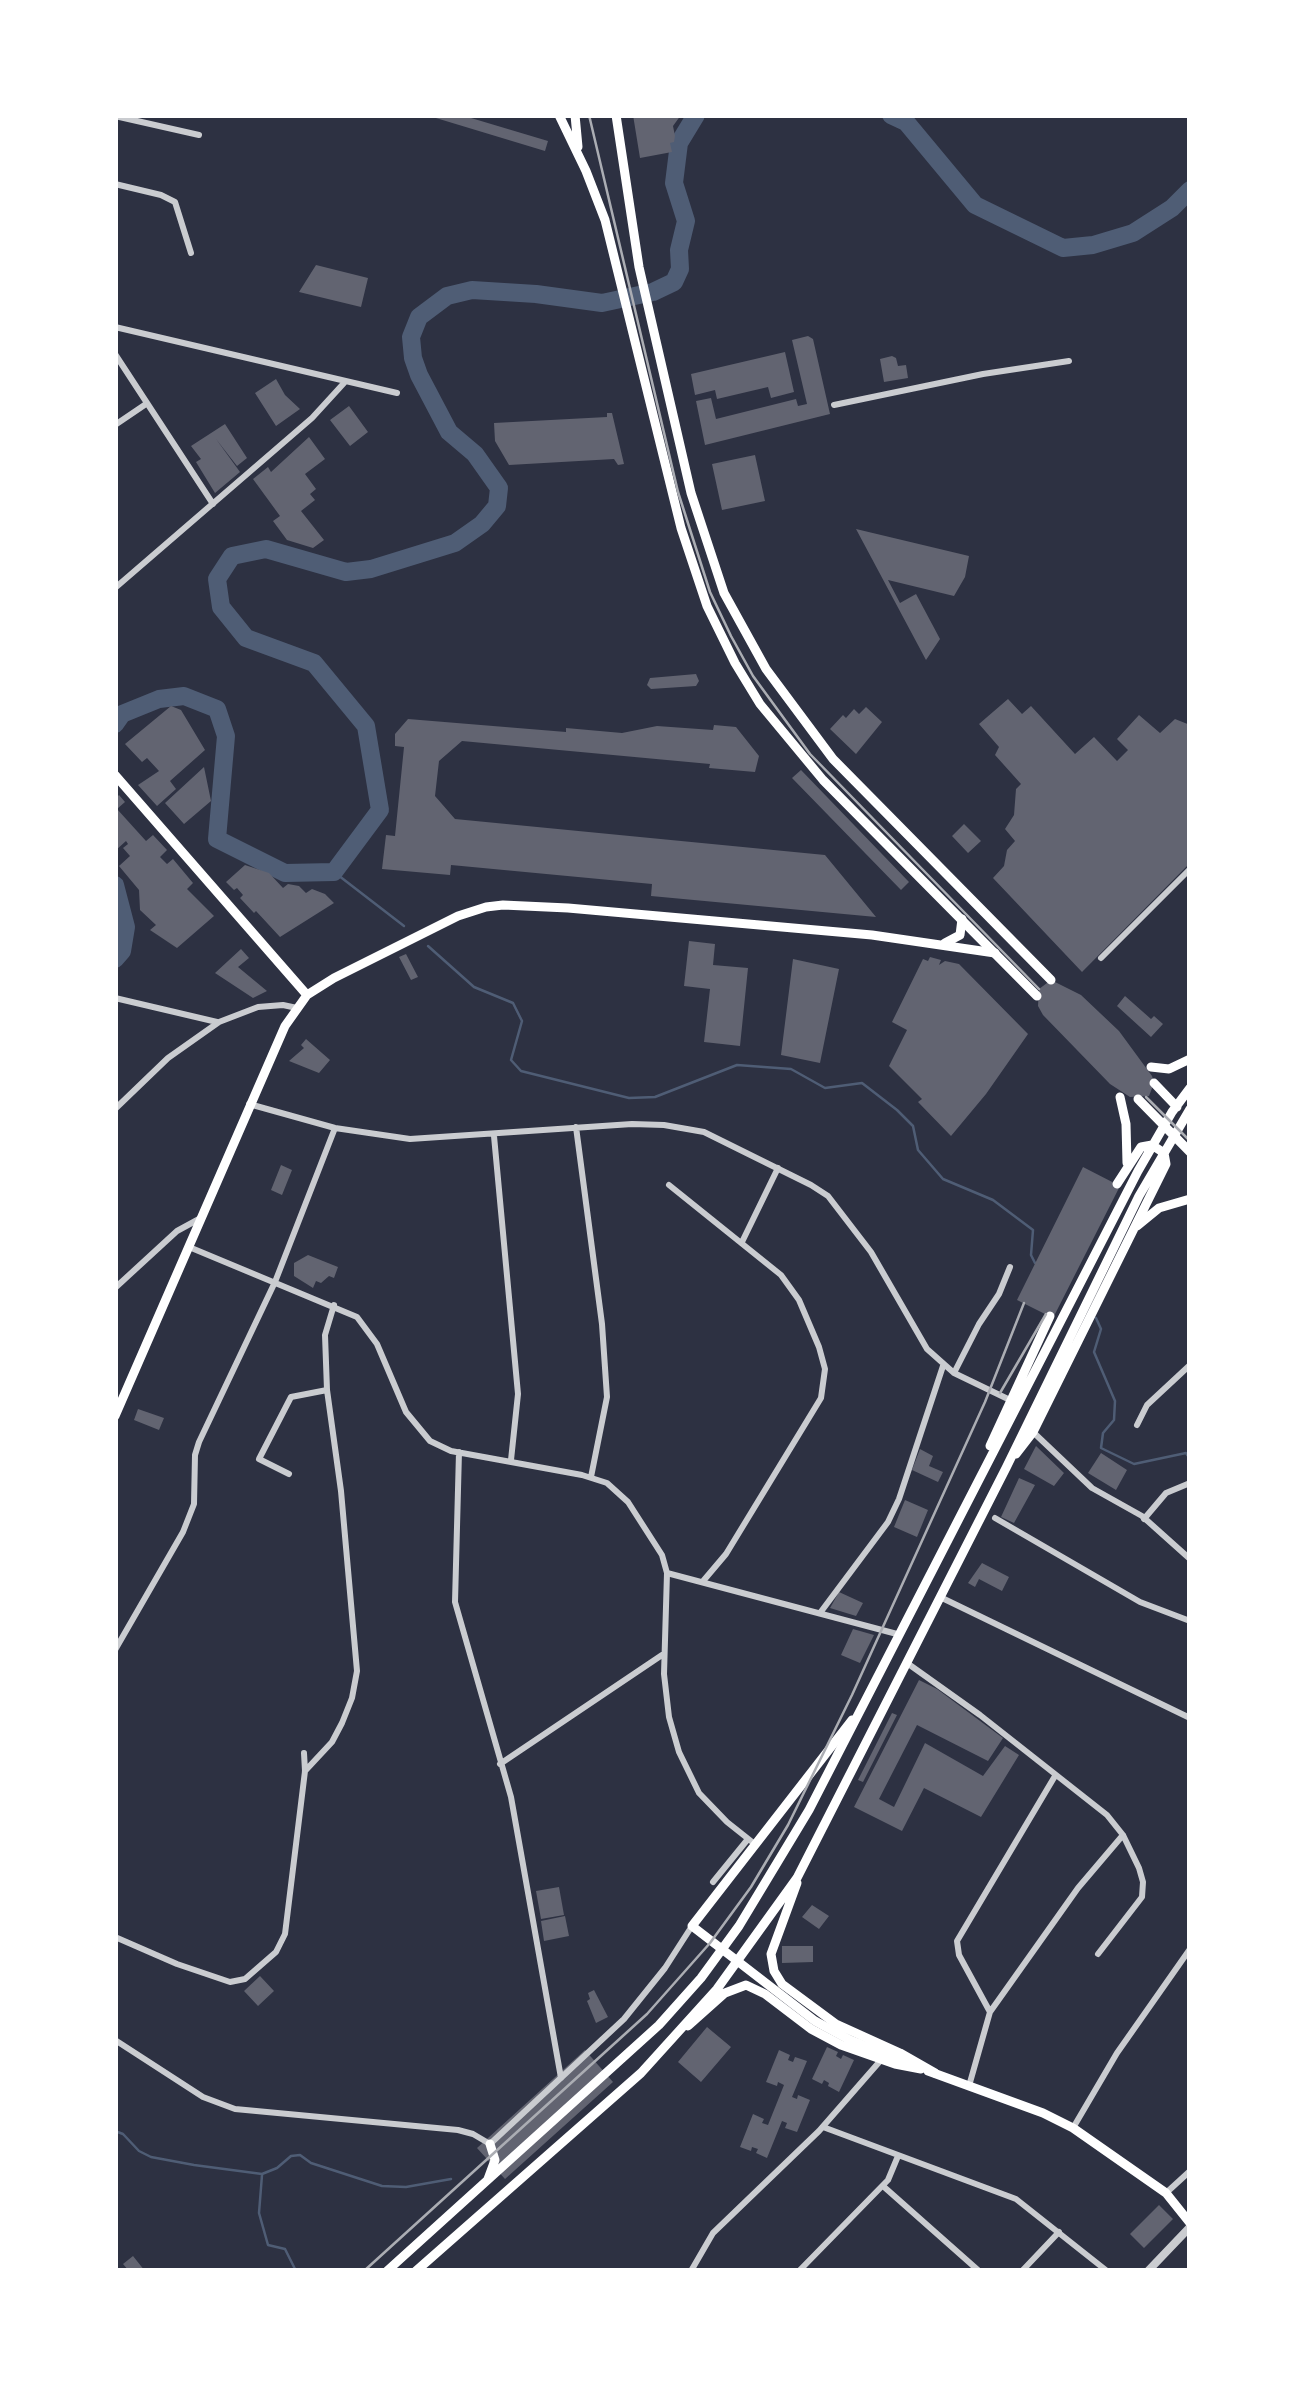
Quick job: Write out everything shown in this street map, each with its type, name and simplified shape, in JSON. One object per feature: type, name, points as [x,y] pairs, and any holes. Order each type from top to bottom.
[{"type":"main road","points":[[559,115],[605,220],[682,528],[707,606],[735,663],[760,704],[811,766],[1038,996]]},
{"type":"main road","points":[[575,115],[580,158]]},
{"type":"main road","points":[[613,115],[620,136],[639,267],[691,493],[724,593],[766,669],[833,759],[1051,980]]},
{"type":"main road","points":[[115,775],[307,995]]},
{"type":"main road","points":[[115,1416],[285,1026],[307,995],[334,978],[458,916],[503,906],[568,908],[995,952]]},
{"type":"main road","points":[[943,944],[960,935],[962,919]]},
{"type":"main road","points":[[1151,1067],[1169,1068],[1190,1059]]},
{"type":"main road","points":[[1154,1083],[1190,1119]]},
{"type":"main road","points":[[387,2271],[627,2056],[701,1978],[776,1869],[1138,1171],[1190,1088]]},
{"type":"main road","points":[[1120,1097],[1126,1124],[1126,1168]]},
{"type":"main road","points":[[1138,1099],[1190,1152]]},
{"type":"main road","points":[[416,2271],[640,2072],[678,2033],[757,1938],[798,1878],[1139,1196],[1190,1109]]},
{"type":"main road","points":[[1006,1468],[1034,1432],[1166,1164],[1166,1157],[1155,1146],[1144,1146],[1117,1184]]},
{"type":"main road","points":[[1124,1245],[1153,1212],[1190,1200]]},
{"type":"main road","points":[[988,1458],[994,1431],[1050,1316]]},
{"type":"main road","points":[[860,1710],[753,1842],[692,1926],[828,2029],[1073,2128],[1166,2192],[1190,2225]]},
{"type":"main road","points":[[798,1878],[796,1892],[772,1947],[772,1963],[778,1978],[804,2003],[836,2024],[900,2053],[930,2072]]},
{"type":"main road","points":[[678,2033],[699,2020],[724,1993],[746,1985],[765,1994],[824,2037],[882,2060],[930,2072]]},
{"type":"main road","points":[[483,2186],[492,2174],[495,2160],[490,2144]]},
{"type":"street","points":[[152,124],[154,115]]},
{"type":"street","points":[[115,116],[198,135]]},
{"type":"street","points":[[115,184],[175,202],[192,254]]},
{"type":"street","points":[[115,327],[397,394]]},
{"type":"street","points":[[115,354],[213,504]]},
{"type":"street","points":[[834,405],[983,374],[1069,361]]},
{"type":"street","points":[[116,584],[312,418],[344,383]]},
{"type":"street","points":[[115,426],[146,404]]},
{"type":"street","points":[[1102,958],[1190,869]]},
{"type":"street","points":[[115,998],[218,1022]]},
{"type":"street","points":[[115,1109],[168,1058],[218,1022],[273,1004],[297,1008]]},
{"type":"street","points":[[249,1104],[336,1128],[410,1139],[648,1124],[704,1132],[811,1185],[840,1208],[872,1252],[918,1337],[943,1366],[1010,1400]]},
{"type":"street","points":[[576,1127],[602,1324],[606,1397],[591,1477]]},
{"type":"street","points":[[115,1650],[194,1504],[199,1442],[275,1282],[336,1128]]},
{"type":"street","points":[[494,1136],[518,1394],[511,1460]]},
{"type":"street","points":[[742,1242],[778,1168]]},
{"type":"street","points":[[669,1185],[781,1275],[799,1300],[824,1358],[821,1398],[726,1554],[704,1580]]},
{"type":"street","points":[[115,1288],[176,1231],[201,1218]]},
{"type":"street","points":[[189,1246],[334,1304],[357,1317],[373,1336],[400,1401],[420,1431],[440,1446],[591,1477],[607,1483],[628,1502],[662,1555],[666,1572],[663,1654],[669,1717],[679,1752],[692,1781],[709,1804],[753,1842],[714,1882]]},
{"type":"street","points":[[954,1373],[1010,1267]]},
{"type":"street","points":[[305,1772],[332,1742],[342,1723],[352,1698],[356,1671],[341,1491],[327,1390],[325,1336],[334,1304]]},
{"type":"street","points":[[1138,1425],[1147,1405],[1190,1364]]},
{"type":"street","points":[[820,1612],[888,1522],[943,1366]]},
{"type":"street","points":[[289,1474],[259,1458],[291,1397],[327,1390]]},
{"type":"street","points":[[1034,1432],[1092,1488],[1144,1519],[1190,1559]]},
{"type":"street","points":[[458,1452],[455,1602],[519,1835],[561,2080]]},
{"type":"street","points":[[1144,1519],[1166,1493],[1188,1484]]},
{"type":"street","points":[[995,1518],[1140,1602],[1190,1621]]},
{"type":"street","points":[[666,1572],[898,1634]]},
{"type":"street","points":[[939,1596],[1190,1718]]},
{"type":"street","points":[[500,1764],[663,1654]]},
{"type":"street","points":[[906,1662],[1107,1814],[1123,1835],[1139,1868],[1142,1897],[1098,1954]]},
{"type":"street","points":[[115,1937],[230,1982],[260,1968],[276,1952],[285,1934],[304,1753]]},
{"type":"street","points":[[990,2012],[959,1954],[958,1941],[1055,1776]]},
{"type":"street","points":[[969,2086],[990,2012],[1066,1904],[1123,1835]]},
{"type":"street","points":[[115,2040],[216,2104],[267,2113],[458,2130],[490,2144],[561,2080],[646,1994],[692,1926]]},
{"type":"street","points":[[1073,2128],[1117,2053],[1190,1949]]},
{"type":"street","points":[[691,2271],[714,2233],[823,2127],[882,2060]]},
{"type":"street","points":[[823,2127],[1016,2199],[1107,2271]]},
{"type":"street","points":[[798,2271],[882,2186],[898,2156]]},
{"type":"street","points":[[1166,2192],[1190,2171]]},
{"type":"street","points":[[882,2186],[980,2271]]},
{"type":"street","points":[[1148,2271],[1190,2225]]},
{"type":"street","points":[[1022,2271],[1059,2232]]},
{"type":"building","points":[[426,115],[461,115],[548,141],[545,151]]},
{"type":"building","points":[[633,115],[681,115],[673,126],[672,152],[640,158]]},
{"type":"building","points":[[316,265],[368,278],[361,307],[299,292]]},
{"type":"building","points":[[808,336],[813,339],[830,414],[705,445],[696,401],[711,398],[716,419],[796,399],[798,406],[807,404],[792,340]]},
{"type":"building","points":[[785,352],[794,392],[771,398],[768,387],[717,399],[715,390],[695,395],[691,374]]},
{"type":"building","points":[[892,356],[898,366],[906,365],[908,378],[884,382],[880,359]]},
{"type":"building","points":[[276,379],[300,409],[276,426],[255,393]]},
{"type":"building","points":[[349,406],[368,432],[350,446],[330,420]]},
{"type":"building","points":[[607,413],[612,413],[624,464],[618,465],[614,459],[509,465],[495,441],[494,423],[607,417]]},
{"type":"building","points":[[225,424],[247,458],[237,466],[216,439],[240,472],[215,493],[191,446]]},
{"type":"building","points":[[309,437],[325,459],[305,474],[316,489],[310,494],[315,500],[301,511],[324,540],[313,548],[287,540],[273,521],[280,516],[253,479],[268,467],[271,472]]},
{"type":"building","points":[[755,455],[765,501],[722,510],[712,464]]},
{"type":"building","points":[[856,529],[969,556],[965,577],[954,596],[888,580],[900,603],[916,594],[940,639],[926,660]]},
{"type":"building","points":[[696,674],[696,686],[651,689],[647,685],[650,678]]},
{"type":"building","points":[[1008,699],[1022,714],[1031,706],[1075,754],[1094,737],[1117,761],[1128,750],[1117,739],[1139,715],[1160,733],[1175,719],[1190,725],[1190,863],[1082,972],[993,878],[1004,866],[1007,850],[1015,841],[1005,829],[1014,815],[1016,789],[1021,784],[995,755],[999,747],[979,724]]},
{"type":"building","points":[[171,706],[181,710],[205,750],[170,781],[176,789],[157,806],[138,785],[159,771],[147,758],[142,762],[125,744]]},
{"type":"building","points":[[866,707],[882,722],[856,754],[830,729],[843,715],[846,718],[854,709],[859,714]]},
{"type":"building","points":[[408,719],[566,732],[566,728],[622,733],[657,726],[713,730],[714,725],[736,727],[759,756],[755,772],[709,768],[710,764],[462,741],[439,761],[435,796],[455,819],[825,855],[876,917],[651,896],[652,884],[451,865],[450,875],[382,869],[386,835],[395,836],[404,747],[395,746],[395,734]]},
{"type":"building","points":[[204,767],[211,801],[184,824],[165,803]]},
{"type":"building","points":[[801,770],[909,882],[901,890],[792,778]]},
{"type":"building","points":[[119,795],[125,802],[117,809],[146,841],[153,835],[167,850],[160,857],[167,864],[173,859],[193,883],[187,889],[214,916],[177,948],[150,930],[156,925],[140,910],[139,890],[119,866],[130,856],[123,848],[128,844],[126,841],[115,851],[115,799]]},
{"type":"building","points":[[964,824],[981,841],[968,853],[952,836]]},
{"type":"building","points":[[245,865],[269,873],[283,888],[288,884],[299,886],[306,893],[312,889],[334,903],[280,937],[240,898],[243,895],[237,888],[234,890],[226,882]]},
{"type":"building","points":[[689,941],[715,944],[713,965],[748,968],[740,1046],[704,1042],[710,989],[684,986]]},
{"type":"building","points":[[241,949],[249,958],[238,967],[267,991],[253,998],[215,973]]},
{"type":"building","points":[[406,954],[418,977],[411,980],[399,957]]},
{"type":"building","points":[[930,957],[941,960],[939,965],[945,961],[959,964],[1028,1034],[951,1136],[889,1066],[907,1030],[892,1022],[923,959],[928,961]]},
{"type":"building","points":[[793,959],[839,969],[820,1063],[781,1055]]},
{"type":"building","points":[[1051,980],[1081,995],[1119,1031],[1152,1076],[1154,1083],[1149,1096],[1130,1097],[1110,1084],[1043,1015],[1038,1006],[1039,989]]},
{"type":"building","points":[[1125,996],[1151,1019],[1154,1016],[1163,1024],[1151,1037],[1117,1006]]},
{"type":"building","points":[[306,1039],[330,1060],[319,1073],[289,1061],[304,1048],[301,1045]]},
{"type":"building","points":[[281,1165],[292,1170],[282,1195],[271,1190]]},
{"type":"building","points":[[1083,1167],[1120,1186],[1053,1318],[1017,1300]]},
{"type":"building","points":[[308,1255],[338,1267],[334,1278],[316,1281],[313,1288],[294,1276],[294,1263]]},
{"type":"building","points":[[138,1409],[164,1418],[159,1430],[134,1420]]},
{"type":"building","points":[[1036,1446],[1064,1473],[1054,1486],[1024,1469]]},
{"type":"building","points":[[920,1449],[933,1456],[929,1466],[943,1472],[938,1482],[912,1470]]},
{"type":"building","points":[[1101,1453],[1127,1470],[1116,1490],[1088,1473]]},
{"type":"building","points":[[1019,1478],[1035,1485],[1014,1523],[1001,1517]]},
{"type":"building","points":[[905,1500],[928,1510],[917,1537],[894,1527]]},
{"type":"building","points":[[982,1563],[1009,1577],[1002,1591],[979,1579],[975,1587],[968,1583]]},
{"type":"building","points":[[839,1592],[863,1603],[856,1616],[830,1608]]},
{"type":"building","points":[[853,1629],[874,1635],[860,1663],[841,1655]]},
{"type":"building","points":[[919,1680],[1003,1738],[988,1761],[917,1725],[879,1799],[894,1807],[925,1743],[983,1776],[1005,1746],[1019,1755],[981,1817],[924,1788],[902,1831],[854,1807]]},
{"type":"building","points":[[892,1713],[897,1715],[863,1782],[858,1780]]},
{"type":"building","points":[[559,1887],[564,1915],[541,1919],[536,1891]]},
{"type":"building","points":[[812,1905],[829,1916],[819,1929],[802,1917]]},
{"type":"building","points":[[565,1916],[569,1936],[544,1941],[541,1921]]},
{"type":"building","points":[[782,1946],[813,1946],[813,1962],[782,1963]]},
{"type":"building","points":[[260,1976],[274,1991],[258,2006],[244,1991]]},
{"type":"building","points":[[594,1990],[608,2017],[596,2023],[587,2001],[588,1993]]},
{"type":"building","points":[[707,2027],[731,2047],[701,2082],[678,2062]]},
{"type":"building","points":[[827,2047],[838,2052],[836,2056],[841,2059],[843,2055],[854,2060],[839,2092],[824,2080],[822,2084],[812,2079]]},
{"type":"building","points":[[585,2050],[613,2082],[505,2179],[477,2148]]},
{"type":"building","points":[[779,2050],[790,2055],[788,2060],[793,2062],[795,2057],[807,2061],[792,2097],[810,2100],[797,2132],[785,2128],[787,2123],[782,2121],[767,2158],[756,2153],[758,2149],[740,2147],[753,2114],[768,2125],[784,2085],[766,2082]]},
{"type":"building","points":[[1159,2205],[1173,2219],[1144,2248],[1130,2234]]},
{"type":"building","points":[[133,2256],[145,2271],[129,2271],[123,2264]]},
{"type":"waterway","points":[[115,724],[122,714],[159,699],[184,696],[217,709],[226,736],[217,839],[285,873],[334,872],[380,810],[366,726],[314,663],[246,638],[221,607],[217,579],[232,556],[266,549],[346,572],[371,569],[455,543],[482,524],[497,506],[499,488],[475,454],[449,432],[419,375],[411,337],[419,317],[447,296],[472,290],[602,303],[653,292],[674,282],[680,269],[679,250],[686,221],[674,183],[679,143],[696,115]]},
{"type":"waterway","points":[[891,115],[906,122],[975,205],[1063,248],[1093,245],[1133,233],[1172,208],[1190,190]]},
{"type":"waterway","points":[[334,872],[404,926]]},
{"type":"waterway","points":[[115,885],[126,927],[122,951],[115,959]]},
{"type":"waterway","points":[[428,946],[474,987],[513,1003],[522,1021],[511,1060],[521,1071],[629,1098],[655,1097],[737,1065],[791,1069],[825,1088],[862,1083],[913,1126],[918,1150],[943,1179],[993,1200],[1033,1230],[1031,1255],[1035,1263]]},
{"type":"waterway","points":[[1096,1318],[1101,1329],[1094,1352],[1115,1401],[1114,1420],[1103,1433],[1101,1448],[1134,1464],[1186,1453],[1190,1459]]},
{"type":"waterway","points":[[115,2131],[151,2157],[194,2165],[262,2174],[291,2156],[300,2155],[311,2163],[382,2186],[406,2187],[451,2179]]},
{"type":"waterway","points":[[262,2175],[259,2213],[268,2245],[285,2249],[296,2271]]},
{"type":"railway","points":[[589,115],[678,492],[710,592],[731,636],[753,676],[810,754],[1039,989]]},
{"type":"railway","points":[[1146,1097],[1190,1141]]},
{"type":"railway","points":[[364,2271],[647,2014],[710,1943],[751,1887],[788,1825],[852,1695],[985,1402],[1024,1303]]},
{"type":"railway","points":[[1000,1393],[1046,1314]]}]
